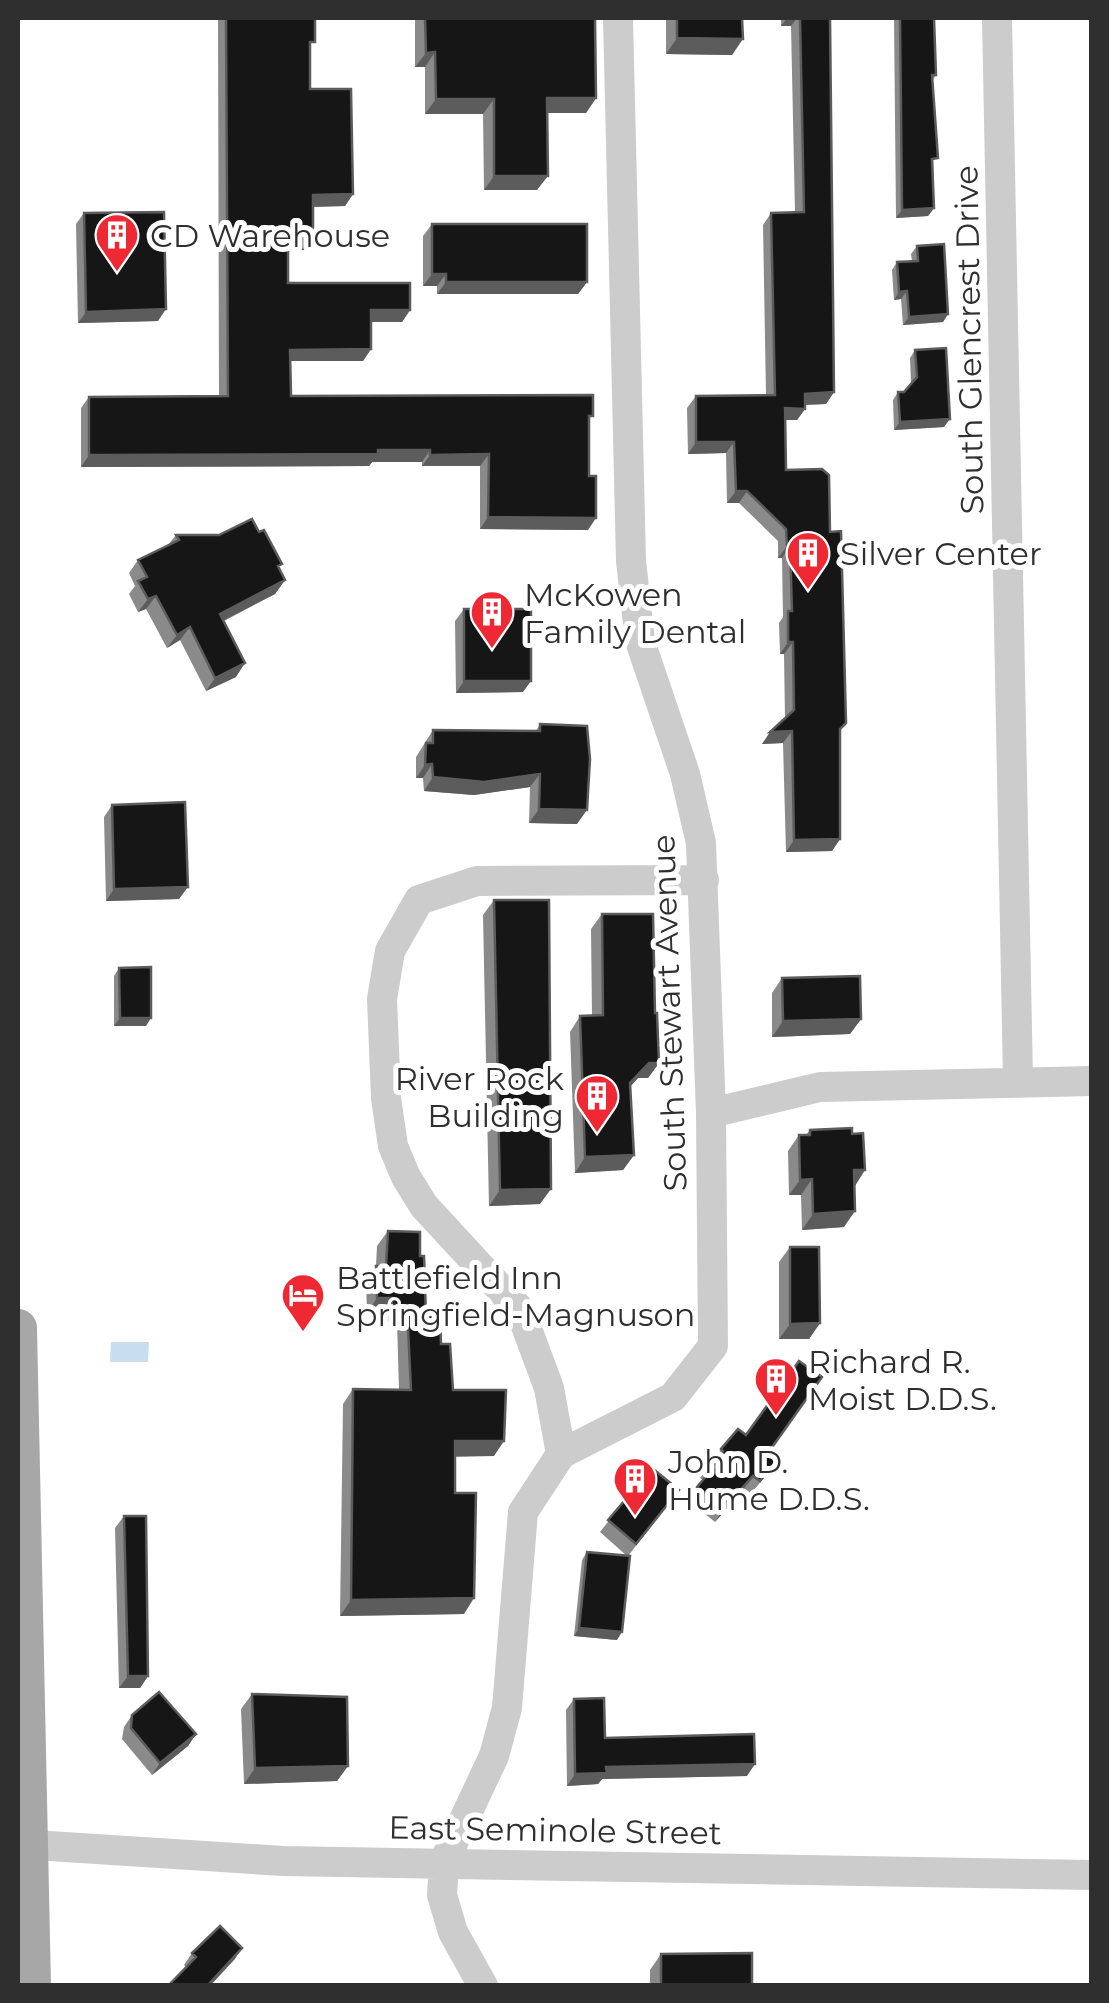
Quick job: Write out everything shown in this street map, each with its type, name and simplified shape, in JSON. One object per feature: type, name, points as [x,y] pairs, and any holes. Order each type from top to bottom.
[{"type":"main road","points":[[18,1328],[23,1844],[32,1986]]},
{"type":"street","name":"South Stewart Avenue","points":[[562,1454],[673,1397],[713,1346],[704,880],[695,809],[649,672],[633,598],[618,18]]},
{"type":"street","name":"South Glencrest Drive","points":[[997,18],[1018,1080]]},
{"type":"street","points":[[484,1986],[454,1932],[442,1896],[444,1862],[494,1756],[507,1708],[523,1512],[562,1454],[549,1388],[520,1310],[424,1206],[393,1146],[386,1098],[382,1000],[390,952],[419,900],[477,881],[704,880]]},
{"type":"street","points":[[711,1112],[820,1087],[1092,1081]]},
{"type":"street","name":"East Seminole Street","points":[[23,1844],[214,1858],[1092,1875]]},
{"type":"water","points":[[111,1342],[149,1342],[148,1362],[110,1362]]},
{"type":"building","points":[[226,18],[315,18],[315,42],[310,42],[310,89],[351,89],[353,194],[313,195],[313,238],[288,238],[288,283],[410,283],[410,310],[371,310],[371,349],[290,350],[291,396],[593,395],[589,476],[596,476],[596,518],[488,517],[489,454],[430,455],[430,450],[378,450],[378,454],[89,455],[89,397],[228,396]]},
{"type":"building","points":[[425,18],[595,18],[596,98],[547,98],[548,176],[494,176],[494,99],[436,99],[435,52],[426,53]]},
{"type":"building","points":[[677,18],[742,18],[743,39],[677,38]]},
{"type":"building","points":[[800,18],[830,18],[834,392],[805,394],[805,409],[785,408],[786,470],[822,469],[829,475],[830,532],[841,531],[846,723],[840,729],[840,839],[794,840],[792,731],[770,732],[794,710],[793,642],[788,642],[788,611],[792,611],[790,546],[786,529],[747,491],[736,491],[734,442],[696,442],[696,396],[775,395],[771,213],[804,212]]},
{"type":"building","points":[[900,18],[934,18],[936,75],[932,75],[938,158],[932,159],[934,208],[902,210]]},
{"type":"building","name":"CD Warehouse","points":[[164,212],[166,309],[86,312],[84,213]]},
{"type":"building","points":[[432,224],[587,224],[587,282],[446,282],[446,274],[432,274]]},
{"type":"building","points":[[944,244],[948,314],[909,317],[907,291],[899,292],[897,262],[918,261],[917,246]]},
{"type":"building","points":[[946,348],[950,419],[900,422],[898,392],[904,392],[917,377],[915,350]]},
{"type":"building","points":[[252,519],[259,532],[264,530],[282,564],[278,566],[285,580],[220,614],[245,663],[215,678],[190,627],[177,635],[156,596],[148,599],[138,581],[147,577],[138,560],[179,540],[176,535],[219,535]]},
{"type":"building","name":"McKowen Family Dental","points":[[464,609],[531,609],[531,681],[464,681]]},
{"type":"building","points":[[540,724],[587,726],[587,810],[539,809],[540,774],[484,782],[433,777],[432,764],[425,765],[426,743],[433,743],[433,730],[540,731]]},
{"type":"building","points":[[185,802],[188,887],[114,889],[112,805]]},
{"type":"building","points":[[494,900],[549,900],[551,1189],[500,1190]]},
{"type":"building","points":[[602,914],[653,914],[659,1063],[649,1063],[630,1083],[634,1155],[585,1157],[580,1016],[603,1015]]},
{"type":"building","points":[[151,967],[151,1018],[120,1018],[119,968]]},
{"type":"building","points":[[860,976],[861,1019],[783,1021],[782,978]]},
{"type":"building","points":[[852,1128],[852,1134],[863,1133],[865,1170],[854,1170],[855,1211],[813,1214],[812,1179],[800,1180],[799,1135],[810,1135],[810,1130]]},
{"type":"building","points":[[388,1231],[420,1232],[426,1316],[440,1315],[441,1344],[450,1344],[453,1390],[506,1390],[504,1441],[455,1441],[455,1493],[476,1493],[474,1598],[351,1600],[353,1389],[411,1390],[407,1307],[392,1307],[392,1298],[377,1298],[376,1266],[386,1266]]},
{"type":"building","points":[[790,1247],[819,1247],[820,1323],[790,1324]]},
{"type":"building","points":[[799,1361],[822,1377],[768,1453],[777,1460],[760,1481],[753,1476],[724,1508],[697,1487],[738,1429],[746,1435]]},
{"type":"building","name":"John D. Hume D.D.S.","points":[[647,1464],[679,1490],[636,1544],[608,1520],[636,1487],[630,1483]]},
{"type":"building","points":[[124,1516],[146,1516],[148,1676],[128,1676]]},
{"type":"building","points":[[587,1552],[630,1556],[622,1632],[579,1628]]},
{"type":"building","points":[[159,1692],[196,1734],[160,1763],[131,1728],[132,1715]]},
{"type":"building","points":[[252,1694],[347,1697],[348,1766],[255,1768]]},
{"type":"building","points":[[604,1698],[605,1738],[754,1734],[755,1764],[606,1767],[607,1773],[575,1774],[574,1699]]},
{"type":"building","points":[[220,1926],[242,1948],[207,1986],[168,1986],[196,1957],[192,1953]]},
{"type":"building","points":[[752,1953],[752,1986],[661,1986],[661,1954]]},
{"type":"place","name":"CD Warehouse","points":[[117,273]]},
{"type":"place","name":"Silver Center","points":[[808,591]]},
{"type":"place","name":"McKowen Family Dental","points":[[492,650]]},
{"type":"place","name":"River Rock Building","points":[[597,1134]]},
{"type":"place","name":"Battlefield Inn Springfield-Magnuson","points":[[303,1333]]},
{"type":"place","name":"Richard R. Moist D.D.S.","points":[[776,1417]]},
{"type":"place","name":"John D. Hume D.D.S.","points":[[635,1517]]}]
